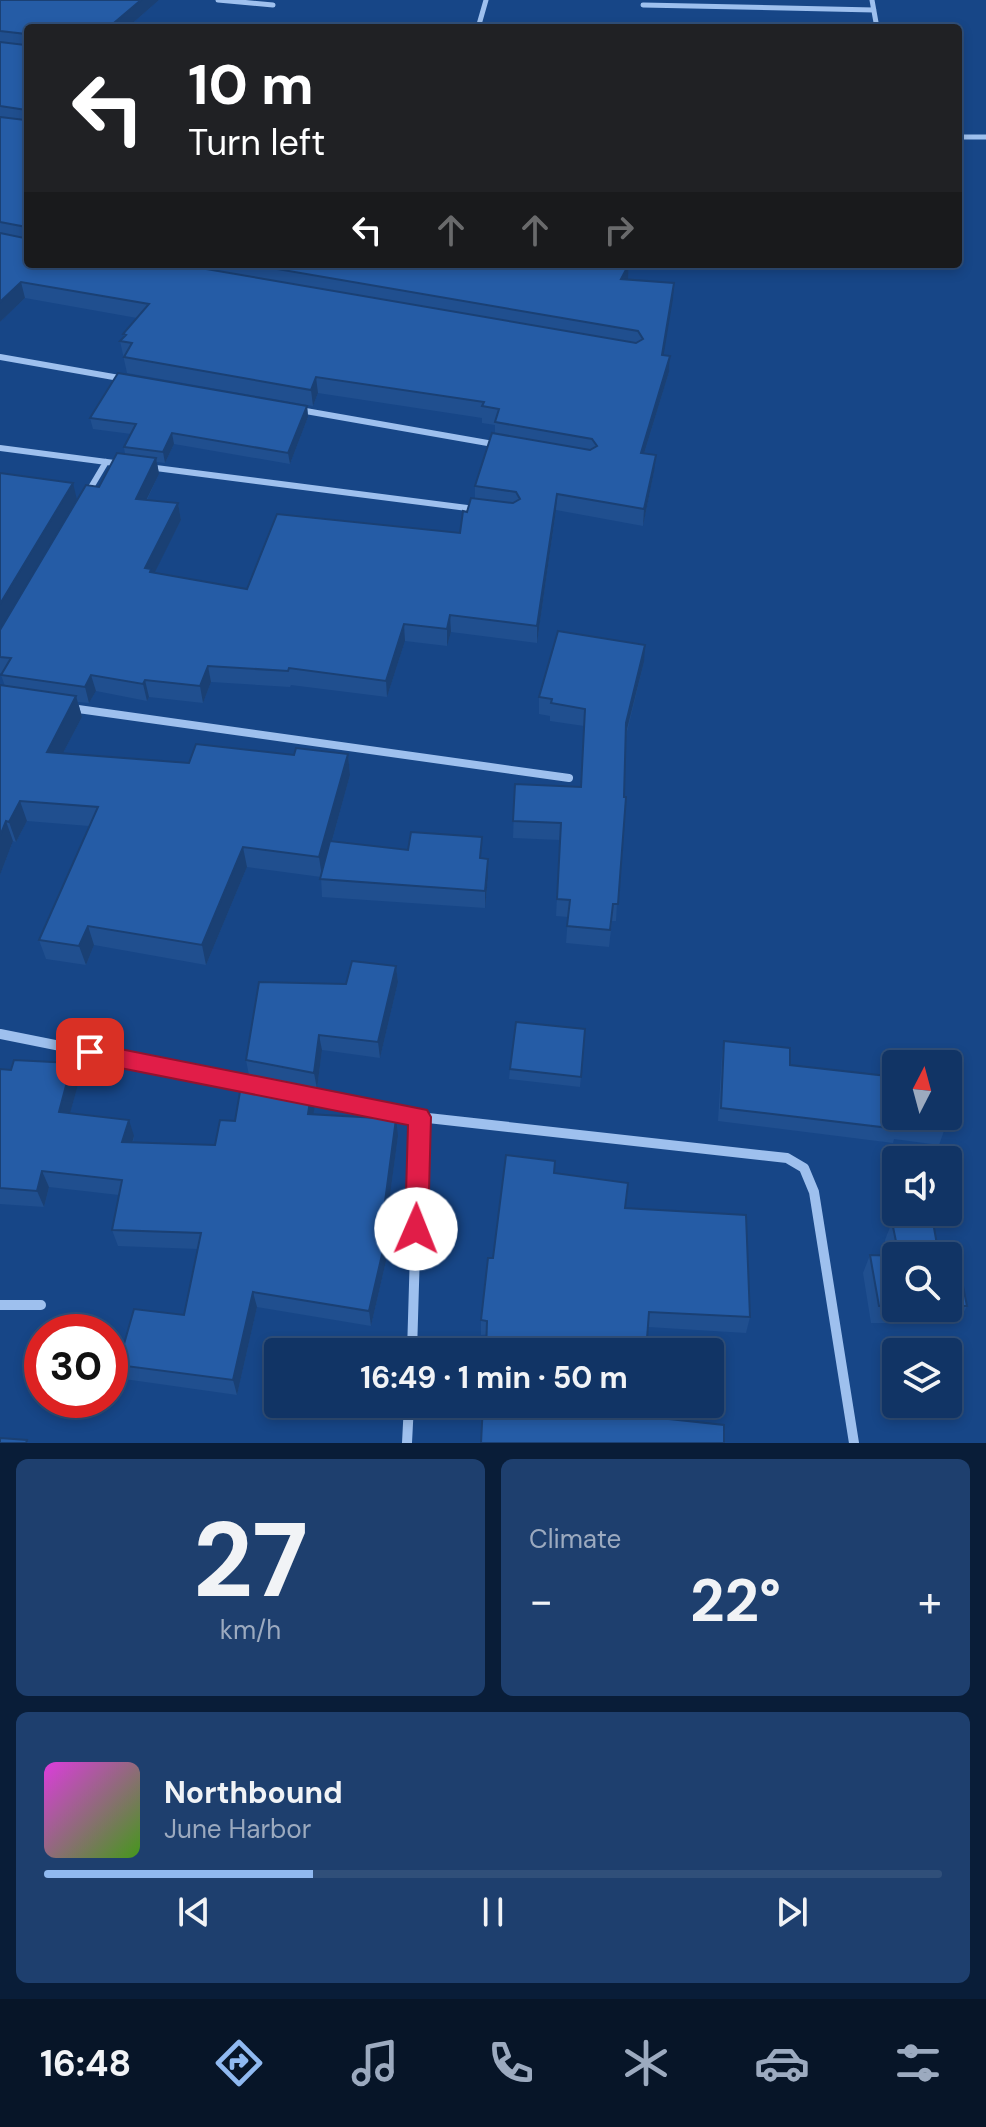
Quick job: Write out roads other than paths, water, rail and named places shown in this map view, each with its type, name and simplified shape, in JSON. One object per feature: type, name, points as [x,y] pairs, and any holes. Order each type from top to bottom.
[{"type":"street","points":[[218,0],[273,5]]},
{"type":"street","points":[[479,24],[486,0]]},
{"type":"street","points":[[872,0],[876,24]]},
{"type":"street","points":[[643,5],[874,10]]},
{"type":"street","points":[[962,137],[986,137]]},
{"type":"street","points":[[0,357],[140,381]]},
{"type":"street","points":[[295,409],[512,448]]},
{"type":"street","points":[[0,448],[482,510]]},
{"type":"street","points":[[83,501],[106,462]]},
{"type":"street","points":[[63,707],[569,778]]},
{"type":"street","points":[[0,1034],[264,1087]]},
{"type":"street","points":[[295,1093],[419,1117],[787,1158],[804,1168],[814,1192],[854,1443]]},
{"type":"street","points":[[412,1338],[419,1117]]},
{"type":"street","points":[[0,1305],[41,1305]]},
{"type":"street","points":[[407,1443],[408,1418]]}]
